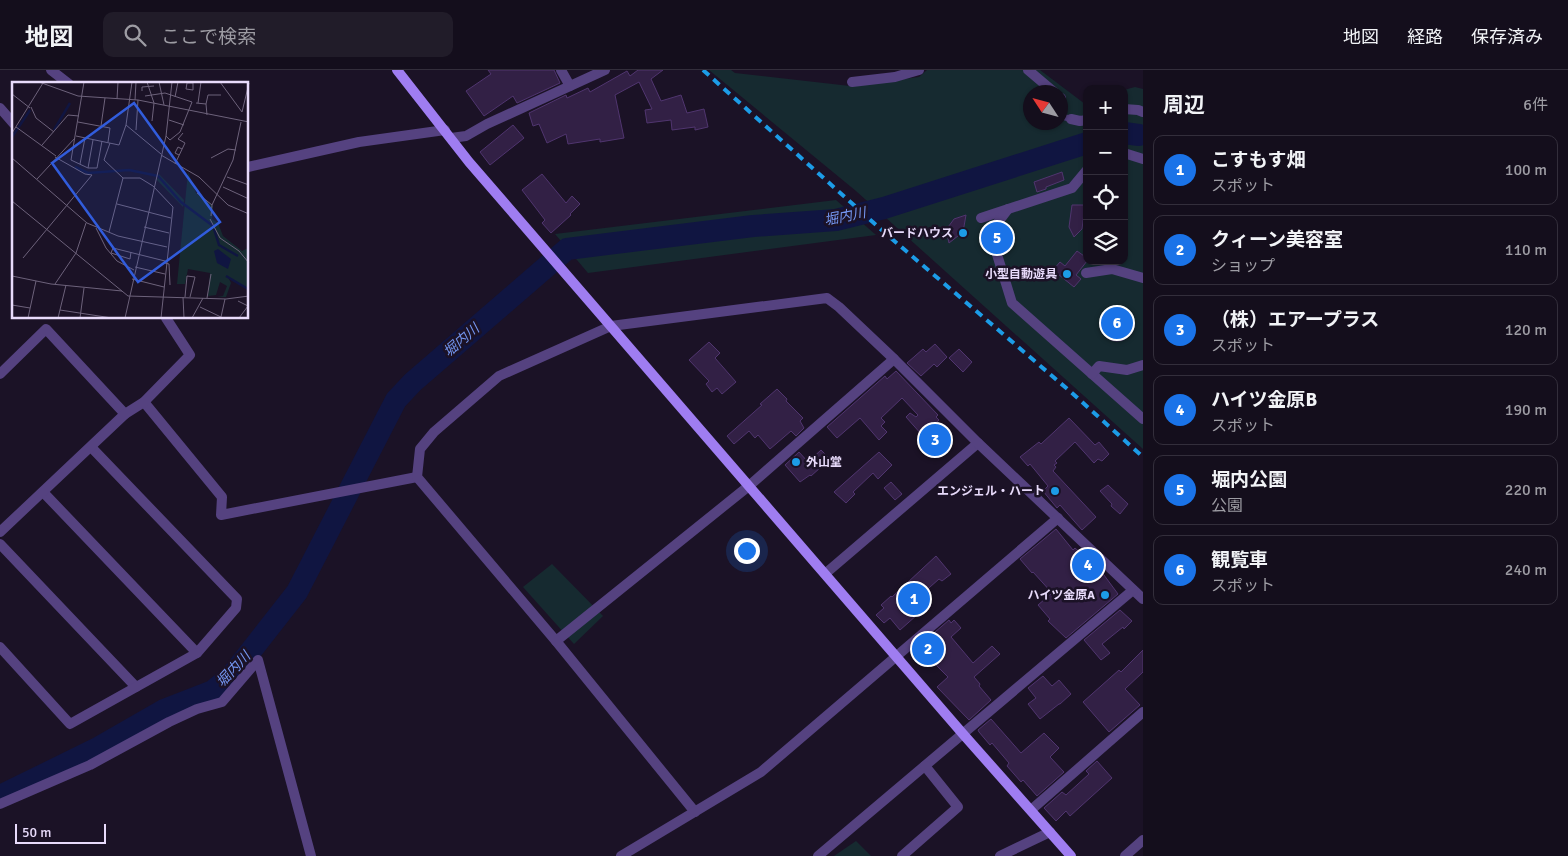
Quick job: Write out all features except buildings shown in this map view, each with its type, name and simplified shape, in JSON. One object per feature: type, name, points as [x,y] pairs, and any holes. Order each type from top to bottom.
[{"type":"street","points":[[51,70],[66,82]]},
{"type":"street","points":[[397,70],[469,162],[750,485],[963,734],[1071,856]]},
{"type":"street","points":[[561,70],[570,86]]},
{"type":"street","points":[[249,167],[359,142],[448,134],[466,136],[487,124],[605,70]]},
{"type":"street","points":[[852,82],[895,77],[917,70]]},
{"type":"street","points":[[1028,70],[1046,85]]},
{"type":"street","points":[[0,108],[12,122]]},
{"type":"street","points":[[1128,109],[1143,112]]},
{"type":"street","points":[[1072,119],[1083,121]]},
{"type":"street","points":[[1128,154],[1143,159]]},
{"type":"street","points":[[981,218],[1072,188],[1083,175]]},
{"type":"street","points":[[1008,209],[991,234],[1012,303],[1143,419]]},
{"type":"street","points":[[1086,273],[1113,270],[1143,278]]},
{"type":"street","points":[[695,812],[556,641],[417,477],[420,449],[434,432],[498,376],[611,326],[827,298],[894,359],[978,443],[1143,599]]},
{"type":"street","points":[[0,532],[125,414],[144,402],[190,355],[167,319]]},
{"type":"street","points":[[0,374],[46,329],[125,414]]},
{"type":"street","points":[[556,641],[750,485],[894,359]]},
{"type":"street","points":[[1092,374],[1099,366],[1127,370],[1143,365]]},
{"type":"street","points":[[144,402],[222,497],[220,515],[417,477]]},
{"type":"street","points":[[826,574],[978,443]]},
{"type":"street","points":[[0,647],[70,724],[196,653],[236,608],[237,599],[91,447]]},
{"type":"street","points":[[43,492],[196,653]]},
{"type":"street","points":[[621,856],[761,772],[898,657],[1058,518]]},
{"type":"street","points":[[0,544],[136,687]]},
{"type":"street","points":[[818,856],[1133,590]]},
{"type":"street","points":[[0,804],[90,764],[176,718],[222,702],[258,660],[311,856]]},
{"type":"street","points":[[1031,810],[1143,712]]},
{"type":"street","points":[[902,856],[958,806],[925,766]]},
{"type":"street","points":[[1000,856],[1050,832]]},
{"type":"street","points":[[1124,856],[1143,840]]},
{"type":"lane","points":[[1068,118],[1072,119]]},
{"type":"shaded area","points":[[709,70],[731,70],[735,73],[850,86],[919,77],[927,70],[1040,70],[1060,85],[1023,85],[1023,130],[1068,130],[1068,91],[1083,102],[1083,265],[1128,265],[1128,89],[1135,87],[1143,89],[1143,449],[856,191]]},
{"type":"shaded area","points":[[836,200],[876,235],[588,273],[555,234]]},
{"type":"shaded area","points":[[552,564],[603,616],[574,644],[523,587]]},
{"type":"shaded area","points":[[856,841],[871,856],[834,856]]},
{"type":"waterway","name":"堀内川","points":[[1128,134],[1139,135]]},
{"type":"waterway","name":"堀内川","points":[[0,796],[96,749],[164,710],[213,691],[232,675],[297,592],[396,400],[413,382],[567,249],[753,226],[836,220],[884,208],[1083,144]]},
{"type":"railway","points":[[703,70],[885,233],[1072,393],[1143,457]]},
{"type":"place","name":"バードハウス","points":[[963,233]]},
{"type":"place","name":"堀内公園","points":[[997,238]]},
{"type":"place","name":"小型自動遊具","points":[[1067,274]]},
{"type":"place","name":"観覧車","points":[[1117,323]]},
{"type":"place","name":"（株）エアープラス","points":[[935,440]]},
{"type":"place","name":"外山堂","points":[[796,462]]},
{"type":"place","name":"エンジェル・ハート","points":[[1055,491]]},
{"type":"place","name":"ハイツ金原B","points":[[1088,565]]},
{"type":"place","name":"ハイツ金原A","points":[[1105,595]]},
{"type":"place","name":"こすもす畑","points":[[914,599]]},
{"type":"place","name":"クィーン美容室","points":[[928,649]]}]
